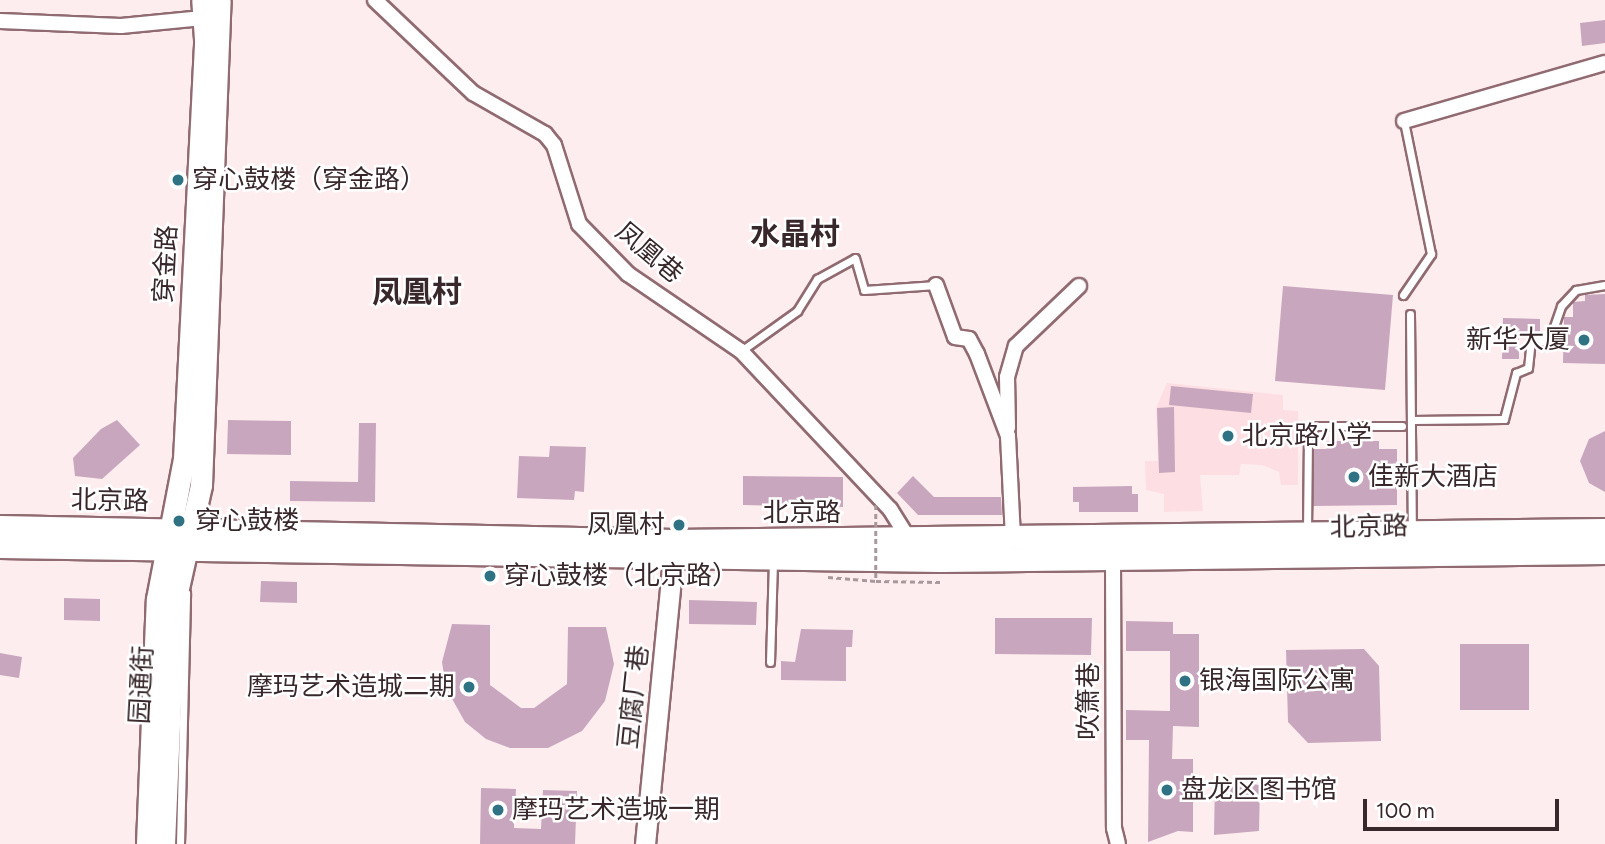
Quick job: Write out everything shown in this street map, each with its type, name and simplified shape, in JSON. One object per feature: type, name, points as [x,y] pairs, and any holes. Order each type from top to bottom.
[{"type":"main road","name":"穿金路","points":[[180,539],[201,485],[220,0]]},
{"type":"main road","name":"穿金路","points":[[180,539],[202,9]]},
{"type":"main road","name":"北京路","points":[[0,527],[180,539],[673,557],[1114,558],[1605,552]]},
{"type":"main road","name":"北京路","points":[[0,546],[180,539],[910,541],[1605,530]]},
{"type":"main road","name":"园通街","points":[[164,844],[157,599],[180,539]]},
{"type":"main road","name":"园通街","points":[[147,844],[160,685]]},
{"type":"street","name":"凤凰巷","points":[[375,0],[472,93],[545,134],[554,145],[579,224],[628,274],[741,351],[890,509],[910,541]]},
{"type":"street","points":[[0,21],[121,26],[202,9]]},
{"type":"street","points":[[1404,121],[1605,63]]},
{"type":"street","points":[[936,285],[955,337],[969,339],[1008,436]]},
{"type":"street","points":[[1013,539],[1007,377],[1016,346],[1079,286]]},
{"type":"street","name":"豆腐厂巷","points":[[645,844],[673,557]]},
{"type":"street","name":"吹箫巷","points":[[1114,558],[1114,828],[1118,844]]},
{"type":"lane","points":[[1403,295],[1431,254],[1404,121]]},
{"type":"lane","points":[[741,351],[797,311],[817,279],[855,258],[864,290],[936,285]]},
{"type":"lane","points":[[1412,419],[1504,419],[1516,373],[1528,368],[1531,341],[1549,341],[1561,306],[1576,290],[1605,285]]},
{"type":"lane","points":[[1410,314],[1412,535]]},
{"type":"lane","points":[[1307,536],[1308,436],[1315,426],[1402,426]]},
{"type":"lane","points":[[180,539],[180,844]]},
{"type":"lane","points":[[770,662],[773,558]]},
{"type":"path","points":[[876,581],[877,505]]},
{"type":"path","points":[[832,581],[940,582]]},
{"type":"shaded area","name":"北京路小学","points":[[1167,383],[1283,395],[1283,410],[1298,411],[1298,485],[1281,485],[1279,472],[1262,465],[1241,464],[1239,475],[1200,475],[1203,511],[1164,512],[1164,494],[1146,490],[1145,461],[1158,461],[1156,408]]},
{"type":"building","points":[[1605,20],[1605,43],[1582,46],[1580,23]]},
{"type":"building","points":[[1283,286],[1393,295],[1385,390],[1275,381]]},
{"type":"building","name":"新华大厦","points":[[1605,294],[1605,364],[1563,363],[1564,317],[1573,317],[1573,302],[1585,301],[1585,295]]},
{"type":"building","points":[[1503,318],[1540,319],[1540,335],[1519,337],[1519,359],[1502,359]]},
{"type":"building","points":[[1171,386],[1253,394],[1251,413],[1169,405]]},
{"type":"building","points":[[1174,407],[1175,472],[1159,473],[1157,408]]},
{"type":"building","points":[[117,420],[140,445],[102,479],[75,476],[73,458],[101,429]]},
{"type":"building","points":[[228,420],[291,421],[291,455],[227,454]]},
{"type":"building","points":[[359,423],[376,423],[375,502],[290,501],[290,481],[358,482]]},
{"type":"building","points":[[1605,431],[1605,492],[1589,483],[1580,461],[1589,439]]},
{"type":"building","name":"佳新大酒店","points":[[1326,441],[1379,441],[1379,449],[1397,449],[1397,505],[1313,506],[1314,449],[1326,449]]},
{"type":"building","points":[[550,446],[586,447],[584,492],[575,491],[574,500],[517,498],[519,456],[549,457]]},
{"type":"building","points":[[743,476],[843,477],[843,507],[743,505]]},
{"type":"building","points":[[913,476],[934,497],[1001,497],[1002,515],[918,515],[897,493]]},
{"type":"building","points":[[1132,486],[1132,494],[1138,494],[1138,512],[1079,512],[1079,502],[1073,502],[1073,487]]},
{"type":"building","points":[[261,581],[297,582],[297,603],[260,602]]},
{"type":"building","points":[[64,598],[100,599],[100,621],[64,620]]},
{"type":"building","points":[[689,600],[757,602],[756,625],[689,624]]},
{"type":"building","points":[[995,618],[1092,618],[1091,655],[995,654]]},
{"type":"building","points":[[1126,621],[1173,622],[1173,634],[1199,634],[1199,727],[1173,726],[1172,759],[1193,759],[1193,832],[1178,831],[1148,842],[1149,740],[1126,740],[1126,710],[1170,711],[1170,651],[1126,651]]},
{"type":"building","name":"摩玛艺术造城二期","points":[[452,624],[490,625],[490,685],[521,708],[534,708],[567,684],[568,627],[606,627],[614,664],[605,701],[582,731],[548,748],[510,748],[486,739],[465,722],[446,688],[442,662]]},
{"type":"building","points":[[801,629],[853,630],[852,647],[846,647],[846,681],[781,680],[781,661],[795,662]]},
{"type":"building","points":[[1460,644],[1529,644],[1529,710],[1460,710]]},
{"type":"building","points":[[1364,649],[1379,666],[1381,741],[1308,743],[1288,722],[1286,650]]},
{"type":"building","points":[[0,653],[22,657],[19,678],[0,675]]},
{"type":"building","points":[[1215,780],[1260,785],[1259,831],[1214,835]]},
{"type":"building","name":"摩玛艺术造城一期","points":[[481,788],[516,789],[514,828],[541,829],[543,790],[577,791],[575,844],[480,844]]},
{"type":"place","name":"穿心鼓楼（穿金路）","points":[[178,180]]},
{"type":"place","name":"新华大厦","points":[[1584,340]]},
{"type":"place","name":"北京路小学","points":[[1228,436]]},
{"type":"place","name":"佳新大酒店","points":[[1354,477]]},
{"type":"place","name":"穿心鼓楼","points":[[179,521]]},
{"type":"place","name":"凤凰村","points":[[679,525]]},
{"type":"place","name":"穿心鼓楼（北京路）","points":[[490,576]]},
{"type":"place","name":"银海国际公寓","points":[[1185,681]]},
{"type":"place","name":"摩玛艺术造城二期","points":[[469,687]]},
{"type":"place","name":"盘龙区图书馆","points":[[1167,790]]},
{"type":"place","name":"摩玛艺术造城一期","points":[[498,810]]},
{"type":"district","name":"水晶村","points":[[795,234]]},
{"type":"district","name":"凤凰村","points":[[417,292]]}]
